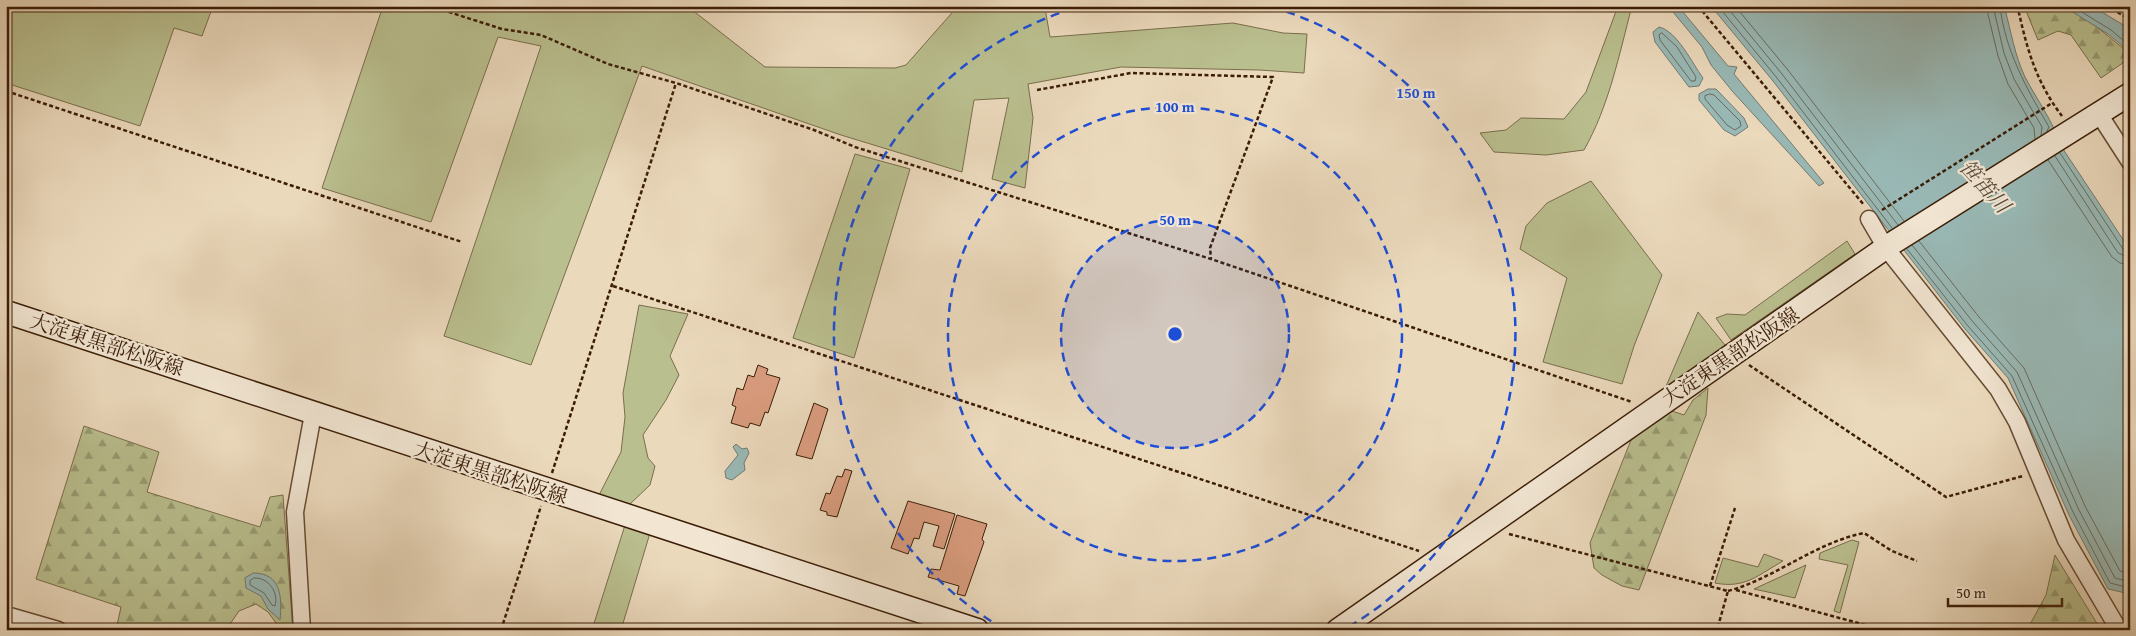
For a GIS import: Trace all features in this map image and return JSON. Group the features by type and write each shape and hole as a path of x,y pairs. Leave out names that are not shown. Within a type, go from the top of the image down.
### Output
{"main road":[{"name":"大淀東黒部松阪線","path":"1338,630 1652,409 1889,246 2068,131 2130,94"},
{"name":"大淀東黒部松阪線","path":"6,312 977,630"}],"street":[{"path":"2098,114 2130,162"},
{"path":"1873,213 1889,246 1998,389 2017,422 2066,540 2119,630"},
{"path":"302,630 296,512 313,414"},
{"path":"6,615 58,630"}],"path":[{"path":"430,6 502,30 541,35 608,64 676,83 814,130 855,147 1211,258 1652,409"},
{"path":"1698,6 1873,213 2052,102"},
{"path":"2015,6 2019,13 2030,62 2068,131"},
{"path":"2106,6 2130,20"},
{"path":"1037,90 1131,73 1273,77 1210,248 1211,258"},
{"path":"501,630 613,286 676,83"},
{"path":"6,91 462,242"},
{"path":"613,286 1441,558"},
{"path":"1737,351 1745,362 1946,497 2037,473"},
{"path":"1710,586 1735,508"},
{"path":"1491,523 1498,531 1728,591 1748,586 1816,549 1844,537 1864,533 1892,551 1917,561"},
{"path":"1734,590 1884,630"},
{"path":"1717,630 1728,591"}],"green space":[{"path":"6,6 213,6 202,36 174,28 140,126 6,83"},
{"path":"383,6 687,6 765,67 895,68 906,65 958,6 1053,6 1045,8 1050,37 1233,23 1283,33 1307,34 1304,73 1259,70 1121,67 1028,84 1033,118 1025,188 992,179 1009,98 974,100 962,172 841,135 642,66 531,365 444,336 541,46 498,37 431,222 322,188"},
{"path":"1618,6 1632,6 1607,98 1584,150 1546,155 1494,152 1480,133 1506,130 1521,118 1564,119 1586,92"},
{"path":"2024,6 2060,6 2086,18 2130,54 2130,58 2101,78 2071,35 2058,31 2038,40"},
{"path":"855,154 910,169 854,358 793,338"},
{"path":"1591,181 1662,275 1634,346 1622,384 1543,362 1567,278 1520,249 1526,226 1547,203"},
{"path":"1847,241 1855,254 1731,340 1716,318 1727,314 1745,315"},
{"path":"639,305 688,314 670,356 679,375 666,400 643,435 648,458 655,466 650,485 630,504 623,505 598,497 621,452 625,417 623,393"},
{"path":"1698,312 1725,345 1664,391"},
{"path":"1708,388 1706,415 1639,590 1622,586 1602,575 1594,568 1590,543 1631,440 1669,410 1684,415 1693,400"},
{"path":"84,426 159,452 147,492 260,527 270,497 283,495 293,630 281,630 268,612 256,604 239,611 226,630 116,630 121,607 36,579"},
{"path":"625,525 650,533 621,630 592,630"},
{"path":"1852,540 1859,542 1840,613 1834,611 1848,565 1819,559 1820,553"},
{"path":"1764,554 1783,561 1751,580 1735,584 1715,583 1723,558 1758,567"},
{"path":"2055,555 2101,630 2027,630 2046,595"},
{"path":"1806,565 1795,598 1754,589"}],"water":[{"path":"1668,6 1678,6 1728,66 1737,67 1734,74 1824,183 1819,186 1733,92 1711,65 1702,47"},
{"name":"笹笛川","path":"1711,6 2003,6 2025,77 2049,119 2061,146 2130,250 2130,594 2108,589 2069,515 2008,378 1965,329 1773,81"},
{"path":"2063,6 2092,6 2130,29 2130,52 2108,34"},
{"path":"1659,27 1672,35 1684,48 1703,78 1699,86 1689,87 1655,42 1653,32"},
{"path":"1708,89 1716,89 1744,118 1748,127 1735,136 1724,130 1699,100 1699,94"},
{"path":"736,444 742,449 747,448 749,453 744,463 745,470 732,480 726,478 725,471 738,455 733,447"},
{"path":"253,573 263,574 275,582 280,595 280,620 268,609 261,596 246,588 245,578"}],"building":[{"path":"758,365 768,369 766,374 780,378 768,413 765,412 760,426 750,423 748,428 731,423 736,407 732,405 737,388 743,390 748,375 754,377"},
{"path":"814,403 828,409 812,459 796,455"},
{"path":"845,469 852,471 837,517 827,515 827,512 820,510 826,493 830,494 837,476 842,477"},
{"path":"908,501 955,514 944,549 933,546 939,526 924,522 919,539 914,538 908,554 891,548"},
{"path":"957,515 987,524 982,539 984,542 965,596 957,594 959,586 928,577 931,569 940,570"}]}
